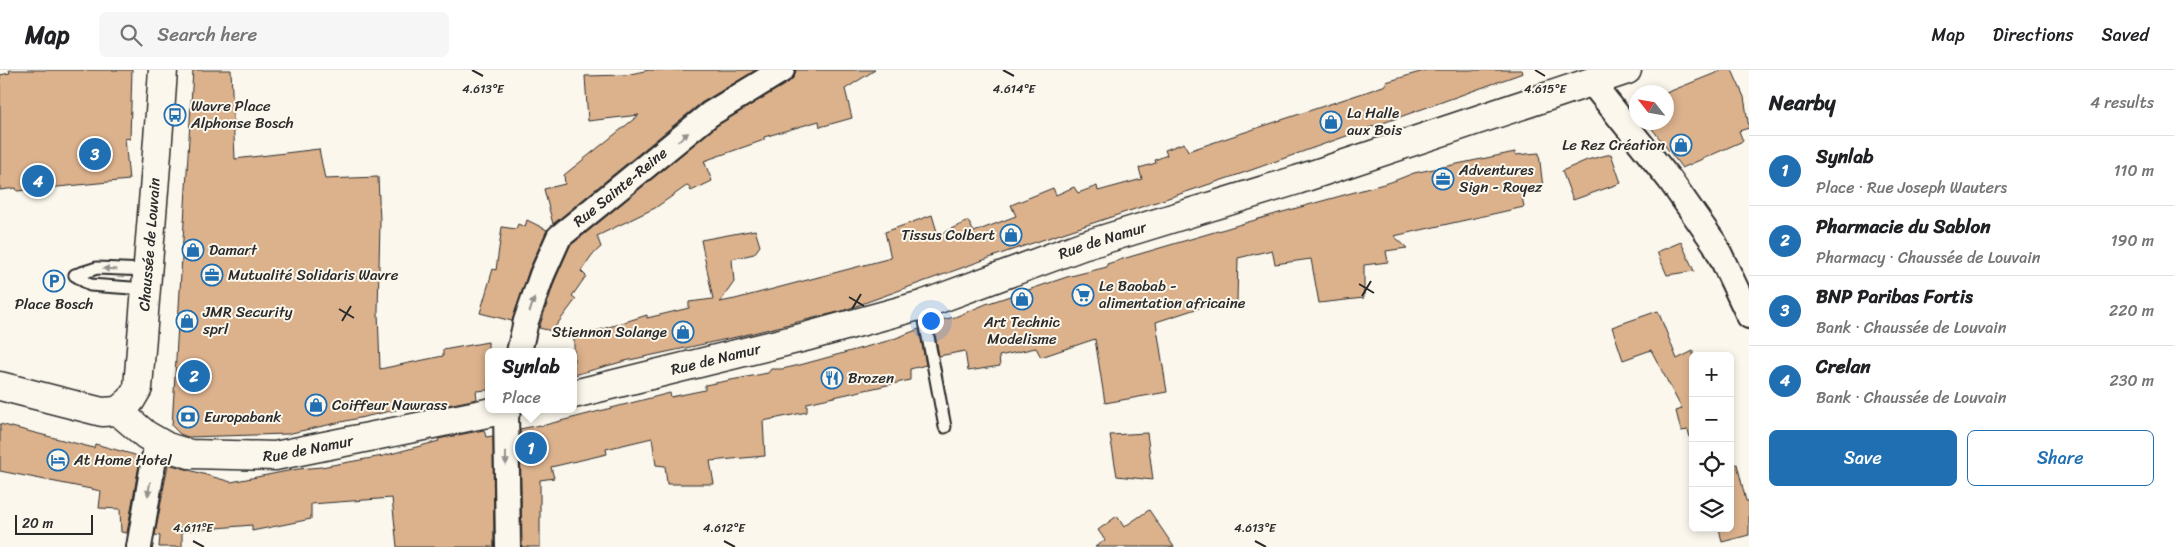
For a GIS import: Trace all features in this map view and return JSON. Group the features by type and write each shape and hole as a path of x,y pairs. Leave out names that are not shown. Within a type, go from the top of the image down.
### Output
{"street":[{"name":"Chaussée de Louvain","path":"118,411 131,400 138,388 146,280 157,173 163,70"},
{"name":"Rue Sainte-Reine","path":"519,348 542,275 559,238 710,114 782,70"},
{"name":"Rue de Namur","path":"577,393 805,337 922,305 1082,246 1297,180 1627,70"},
{"path":"1592,83 1670,180 1715,244 1749,316"},
{"path":"0,386 102,412 118,411"},
{"name":"Rue de Namur","path":"118,411 146,435 167,447 190,454 275,456 486,413"},
{"path":"506,413 508,547"},
{"path":"139,547 158,441"}],"lane":[{"path":"97,268 146,280 90,285 74,276 97,268"},
{"path":"922,305 945,427"}],"building":[{"path":"9,70 132,70 130,139 125,138 129,180 17,191 16,188 0,190 0,75 10,73"},
{"path":"193,70 231,70 235,159 319,149 325,179 378,177 380,221 378,311 380,369 443,356 443,350 488,342 488,348 485,348 485,390 476,391 477,399 433,408 432,403 409,407 287,434 188,437 180,434 172,426"},
{"path":"649,70 756,70 701,103 553,224 544,189 565,184 564,175 639,115 588,121 585,76 626,75"},
{"path":"796,70 875,70 845,89 852,118 820,127 819,121 764,137 764,140 704,161 712,181 691,191 688,185 655,208 597,236 601,247 592,255 581,271 586,276 572,296 576,299 552,331 539,328 555,280 570,246 718,125 789,82 794,77"},
{"path":"1427,70 1522,70 1523,73 1243,173 1006,252 842,311 741,336 625,361 577,374 577,348 574,348 574,338 647,315 647,318 689,308 689,302 713,299 701,240 755,230 760,246 754,254 732,259 734,282 720,302 735,299 891,258 885,232 932,215 938,235 968,221 974,232 1016,216 1011,205 1053,188 1056,195 1074,187 1078,193 1097,186 1098,191 1142,179 1139,168 1156,163 1155,160 1167,155 1165,150 1184,143 1188,151 1366,92 1386,85 1386,82"},
{"path":"1723,70 1732,70 1744,97 1749,128 1739,131 1743,141 1682,168 1653,130 1674,130 1674,90"},
{"path":"1515,152 1515,155 1539,153 1543,188 1521,191 1524,207 1394,236 1407,248 1386,251 1388,262 1364,265 1364,298 1319,303 1311,259 1275,264 1272,250 1238,258 1237,301 1208,309 1205,306 1156,322 1167,392 1105,403 1095,339 1041,357 1036,348 999,356 1000,366 968,371 965,351 939,356 933,324 986,304 1067,277 1107,267 1107,264 1126,258 1391,182 1414,173"},
{"path":"1611,154 1621,183 1573,200 1562,171 1587,160"},
{"path":"527,220 547,230 529,270 512,321 480,313 493,269 496,270 502,227 516,229 518,224 525,227"},
{"path":"1681,242 1694,271 1667,275 1657,252"},
{"path":"1658,311 1677,359 1689,353 1689,434 1688,430 1681,431 1676,411 1682,409 1651,350 1623,360 1612,327"},
{"path":"919,329 926,365 910,369 910,380 807,403 807,412 763,421 765,456 710,461 714,484 667,484 665,466 656,465 652,438 606,449 607,454 551,467 554,478 540,480 540,547 522,547 520,429 541,426 670,393 671,397 705,390 705,385 768,373 771,369 782,369 800,365 891,340"},
{"path":"0,424 94,448 95,444 135,455 140,459 127,533 121,532 120,509 99,508 101,491 0,471"},
{"path":"484,430 486,437 493,436 494,547 397,547 392,498 311,504 311,519 252,531 252,525 182,531 182,547 159,547 160,536 155,535 168,464 231,482 298,469 321,467 383,456 439,441 438,439"},
{"path":"1147,433 1153,480 1117,476 1110,435"},
{"path":"1737,464 1746,501 1749,501 1749,535 1722,542 1720,532 1734,532 1734,465"},
{"path":"1149,510 1174,547 1095,547 1105,540 1098,530 1117,516 1124,527"}],"place":[{"name":"Wavre Place Alphonse Bosch","path":"175,115"},
{"name":"La Halle aux Bois","path":"1331,122"},
{"name":"Le Rez Création","path":"1681,145"},
{"name":"BNP Paribas Fortis","path":"95,154"},
{"name":"Adventures Sign - Royez","path":"1443,179"},
{"name":"Crelan","path":"38,181"},
{"name":"Tissus Colbert","path":"1011,235"},
{"name":"Damart","path":"193,250"},
{"name":"Mutualité Solidaris Wavre","path":"212,275"},
{"name":"Place Bosch","path":"54,281"},
{"name":"Le Baobab - alimentation africaine","path":"1083,295"},
{"name":"Art Technic Modelisme","path":"1022,299"},
{"name":"JMR Security sprl","path":"187,321"},
{"name":"Stiennon Solange","path":"683,332"},
{"name":"Pharmacie du Sablon","path":"194,376"},
{"name":"Brozen","path":"832,378"},
{"name":"Coiffeur Nawrass","path":"316,405"},
{"name":"Europabank","path":"188,417"},
{"name":"Synlab","path":"531,448"},
{"name":"At Home Hotel","path":"58,460"}]}
